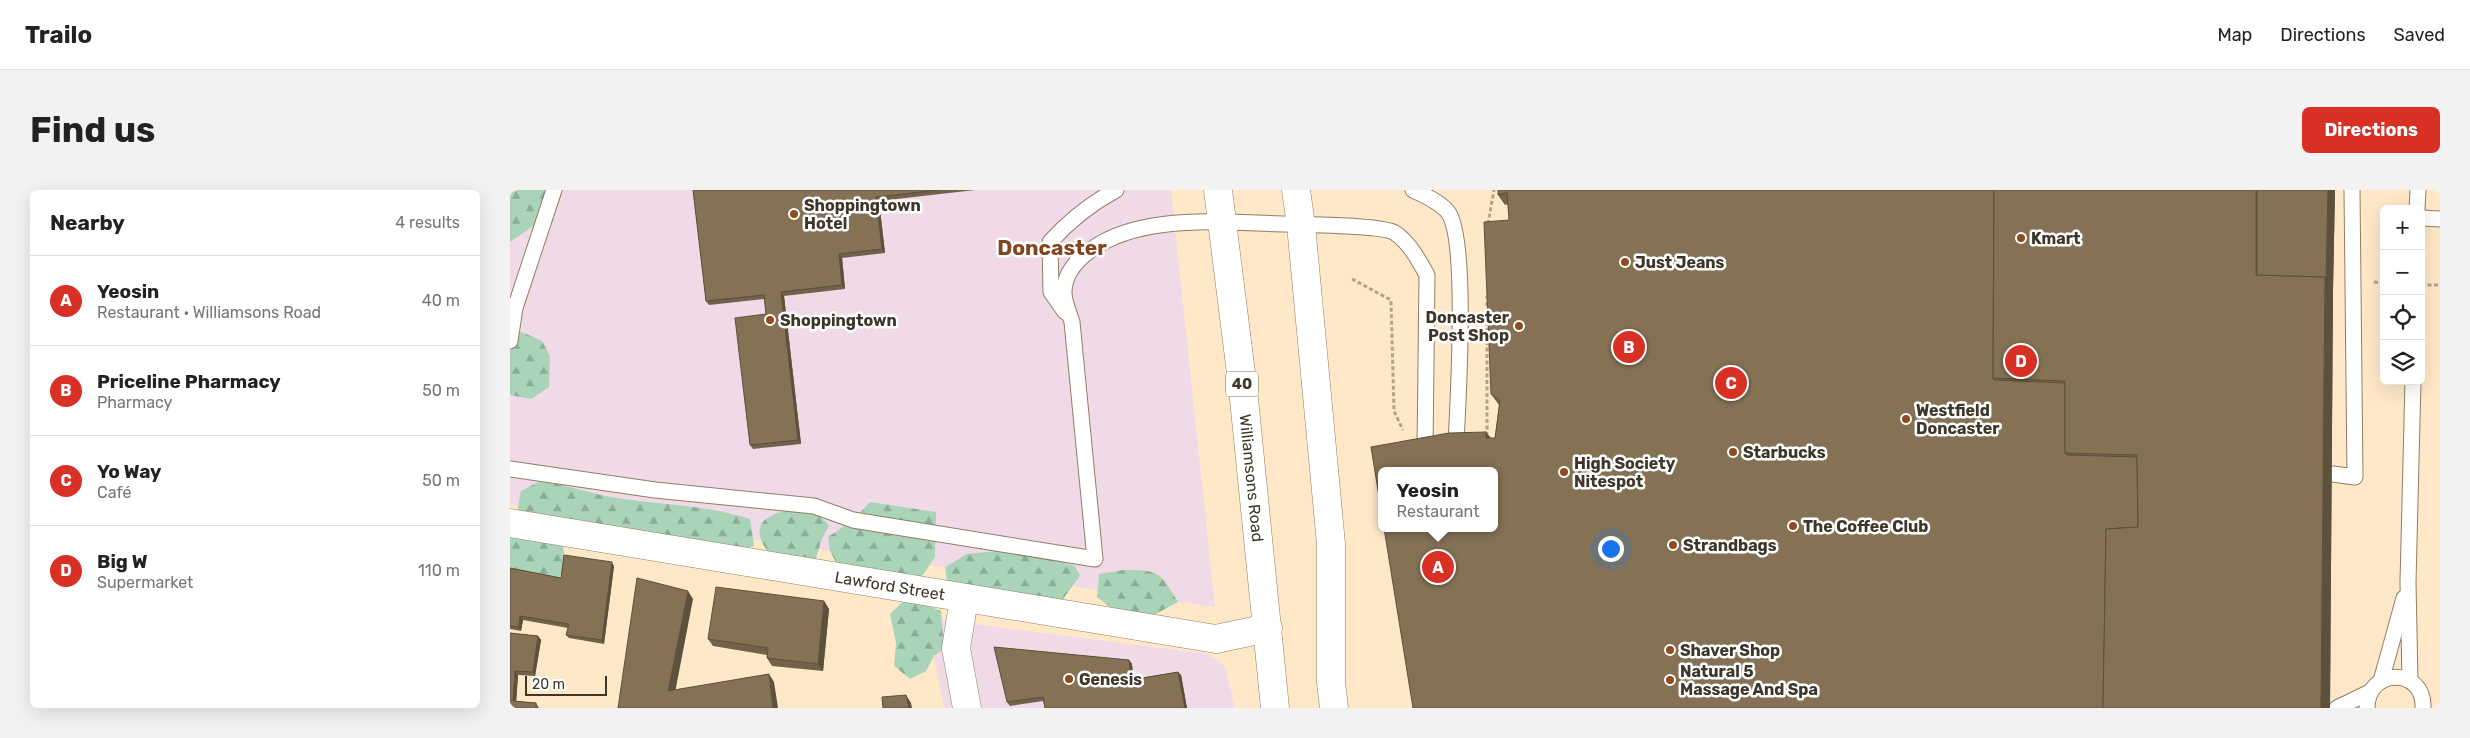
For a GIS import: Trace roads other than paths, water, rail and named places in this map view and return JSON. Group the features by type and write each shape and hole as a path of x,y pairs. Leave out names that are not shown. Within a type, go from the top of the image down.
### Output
{"main road":[{"name":"Williamsons Road","path":"1218,190 1276,708"},
{"path":"1296,190 1301,224 1331,544 1331,682 1334,708"},
{"name":"Lawford Street","path":"510,523 1216,640 1268,628"},
{"path":"964,599 956,648 968,708"}],"lane":[{"path":"510,341 515,308 554,190"},
{"path":"1072,322 1051,292 1050,242 1066,224 1092,203 1116,190"},
{"path":"1413,190 1430,193 1448,212 1457,240 1460,286 1456,443"},
{"path":"2333,474 2355,477 2352,190"},
{"path":"2417,205 2418,190"},
{"path":"2425,218 2440,219"},
{"path":"510,468 655,490 814,506 853,520 1095,559 1072,322 1064,292 1071,268 1093,247 1125,232 1163,224 1301,224 1370,228 1394,232 1413,251 1427,275 1424,449"},
{"path":"2410,681 2408,582 2413,385"},
{"path":"2337,708 2370,692 2381,681 2408,582"},
{"path":"2381,681 2396,677 2410,681 2416,686 2426,705"},
{"path":"2367,708 2370,692"}],"place":[{"name":"Shoppingtown Hotel","path":"794,214"},
{"name":"Kmart","path":"2021,238"},
{"name":"Just Jeans","path":"1625,262"},
{"name":"Shoppingtown","path":"770,320"},
{"name":"Doncaster Post Shop","path":"1519,326"},
{"name":"Priceline Pharmacy","path":"1629,347"},
{"name":"Big W","path":"2021,361"},
{"name":"Yo Way","path":"1731,383"},
{"name":"Westfield Doncaster","path":"1906,419"},
{"name":"Starbucks","path":"1733,452"},
{"name":"High Society Nitespot","path":"1564,472"},
{"name":"The Coffee Club","path":"1793,526"},
{"name":"Strandbags","path":"1673,545"},
{"name":"Yeosin","path":"1438,567"},
{"name":"Shaver Shop","path":"1670,650"},
{"name":"Genesis","path":"1069,679"},
{"name":"Natural 5 Massage And Spa","path":"1670,680"}],"district":[{"name":"Doncaster","path":"1052,247"}]}
